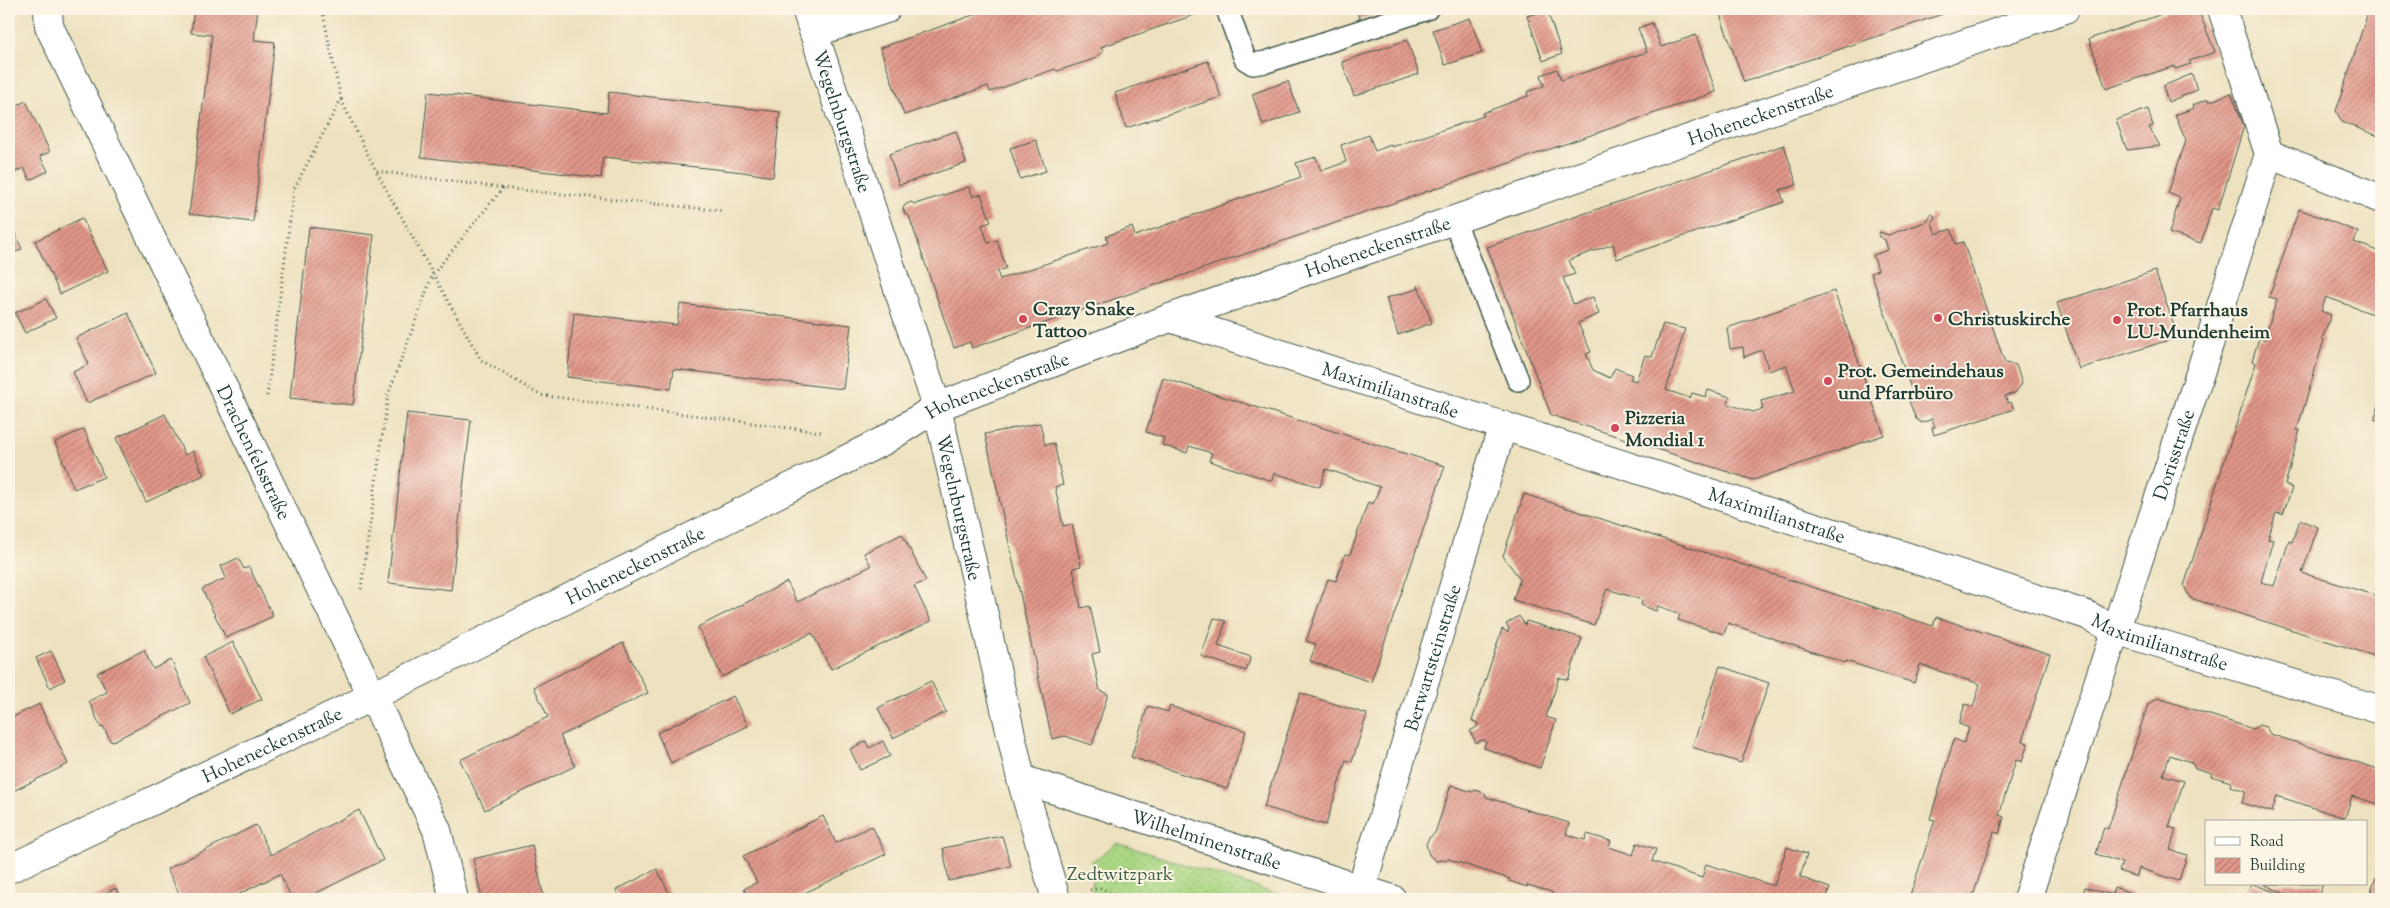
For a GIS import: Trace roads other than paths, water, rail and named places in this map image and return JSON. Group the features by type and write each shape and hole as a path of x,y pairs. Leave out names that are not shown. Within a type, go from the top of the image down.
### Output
{"street":[{"name":"Drachenfelsstraße","path":"48,9 49,26 258,462 353,651 371,697 437,830 454,899"},
{"path":"810,21 886,9"},
{"name":"Hoheneckenstraße","path":"9,869 371,697 885,440 937,407 1170,318 2065,9"},
{"path":"2222,9 2269,154 2381,199"},
{"name":"Wegelnburgstraße","path":"810,21 937,407 1021,779 1056,899"},
{"name":"Dorisstraße","path":"2027,899 2199,376 2269,154"},
{"name":"Maximilianstraße","path":"1170,318 2087,615 2114,630 2381,710"},
{"name":"Berwartsteinstraße","path":"1361,889 1503,425"},
{"name":"Wilhelminenstraße","path":"1021,779 1392,899"}],"lane":[{"path":"1227,9 1245,59 1253,64 1266,62 1427,9"},
{"path":"1454,220 1518,380"}],"place":[{"name":"Christuskirche","path":"1938,318"},
{"name":"Crazy Snake Tattoo","path":"1023,319"},
{"name":"Prot. Pfarrhaus LU-Mundenheim","path":"2117,320"},
{"name":"Prot. Gemeindehaus und Pfarrbüro","path":"1828,381"},
{"name":"Pizzeria Mondial 1","path":"1615,428"}],"park label":[{"name":"Zedtwitzpark","path":"1120,873"}]}
